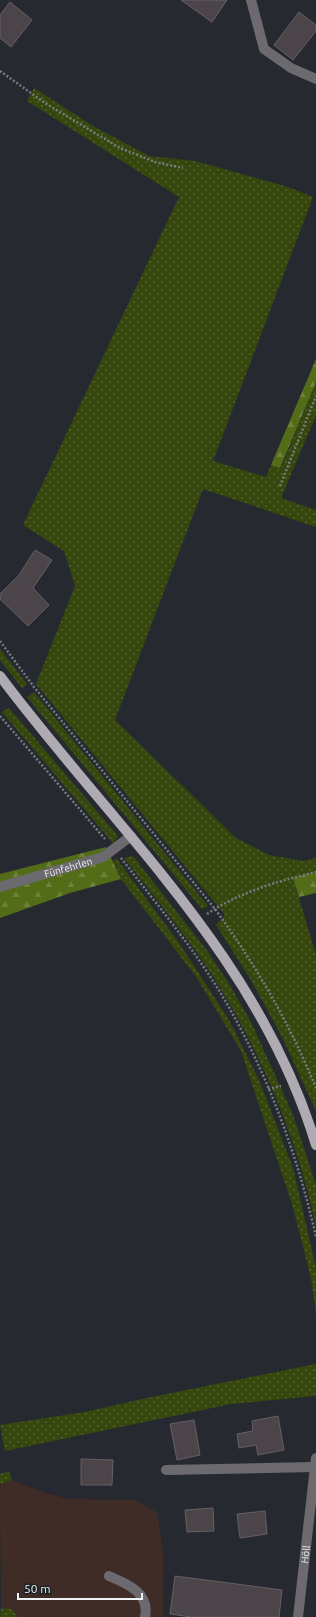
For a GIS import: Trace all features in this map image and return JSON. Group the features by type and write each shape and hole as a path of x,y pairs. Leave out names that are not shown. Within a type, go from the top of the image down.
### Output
{"main road":[{"path":"0,676 52,742 199,920 250,996 294,1084 316,1145"}],"street":[{"path":"251,0 264,49 291,68 316,79"},
{"name":"Fünfehrlen","path":"0,887 103,857 131,836"},
{"name":"Höll","path":"166,1470 315,1463 298,1617"},
{"path":"109,1576 126,1583 142,1595 147,1609 145,1617"}],"path":[{"path":"0,71 45,103 120,148 155,162 183,168"},
{"path":"280,486 316,396"},
{"path":"0,641 34,687 215,909 265,982 301,1051 316,1088"},
{"path":"0,716 114,849 193,953 220,992 239,1027 284,1127 296,1160 316,1237"},
{"path":"215,909 257,888 316,872"}],"shaded area":[{"path":"12,1480 45,1493 69,1499 135,1500 157,1512 163,1551 163,1617 18,1617 12,1609 1,1608 0,1484"}],"green space":[{"path":"34,88 93,126 149,156 195,161 285,186 313,197 213,461 266,477 271,465 281,468 316,382 316,415 281,498 316,510 316,527 203,489 115,720 236,838 269,855 303,861 316,858 316,872 293,878 316,955 316,1111 282,1037 251,980 216,925 225,915 36,684 75,586 64,551 23,525 179,197 27,101"},
{"path":"316,359 316,382 280,468 271,465"},
{"path":"0,649 27,684 22,688 0,660"},
{"path":"34,692 208,906 202,909 27,697"},
{"path":"9,708 118,836 113,843 2,712"},
{"path":"106,847 121,879 70,893 0,918 0,874"},
{"path":"133,856 208,952 231,987 252,1024 293,1115 316,1185 316,1226 309,1195 290,1134 266,1074 252,1045 237,1016 210,972 174,922 124,858"},
{"path":"117,859 179,943 229,1020 259,1080 293,1168 316,1268 316,1314 311,1278 292,1204 241,1051 197,978 121,879 113,860"},
{"path":"316,872 316,893 299,897 293,878"},
{"path":"316,1364 316,1396 231,1404 5,1451 0,1425 85,1412"},
{"path":"9,1471 12,1480 0,1484 0,1474"},
{"path":"1,1608 12,1609 18,1617 0,1617"}],"building":[{"path":"181,0 227,0 212,22"},
{"path":"10,2 32,20 11,47 0,38 0,15"},
{"path":"299,12 316,25 316,31 293,60 274,45"},
{"path":"35,550 52,560 33,588 49,605 28,626 0,599 0,594 19,575"},
{"path":"278,1416 284,1450 258,1455 256,1445 239,1448 237,1434 253,1431 252,1421"},
{"path":"194,1420 200,1455 177,1460 170,1424"},
{"path":"81,1459 113,1460 112,1485 81,1485"},
{"path":"213,1508 214,1531 187,1532 185,1510"},
{"path":"265,1511 267,1534 240,1538 237,1514"},
{"path":"175,1576 282,1590 279,1617 191,1617 170,1614"}]}
